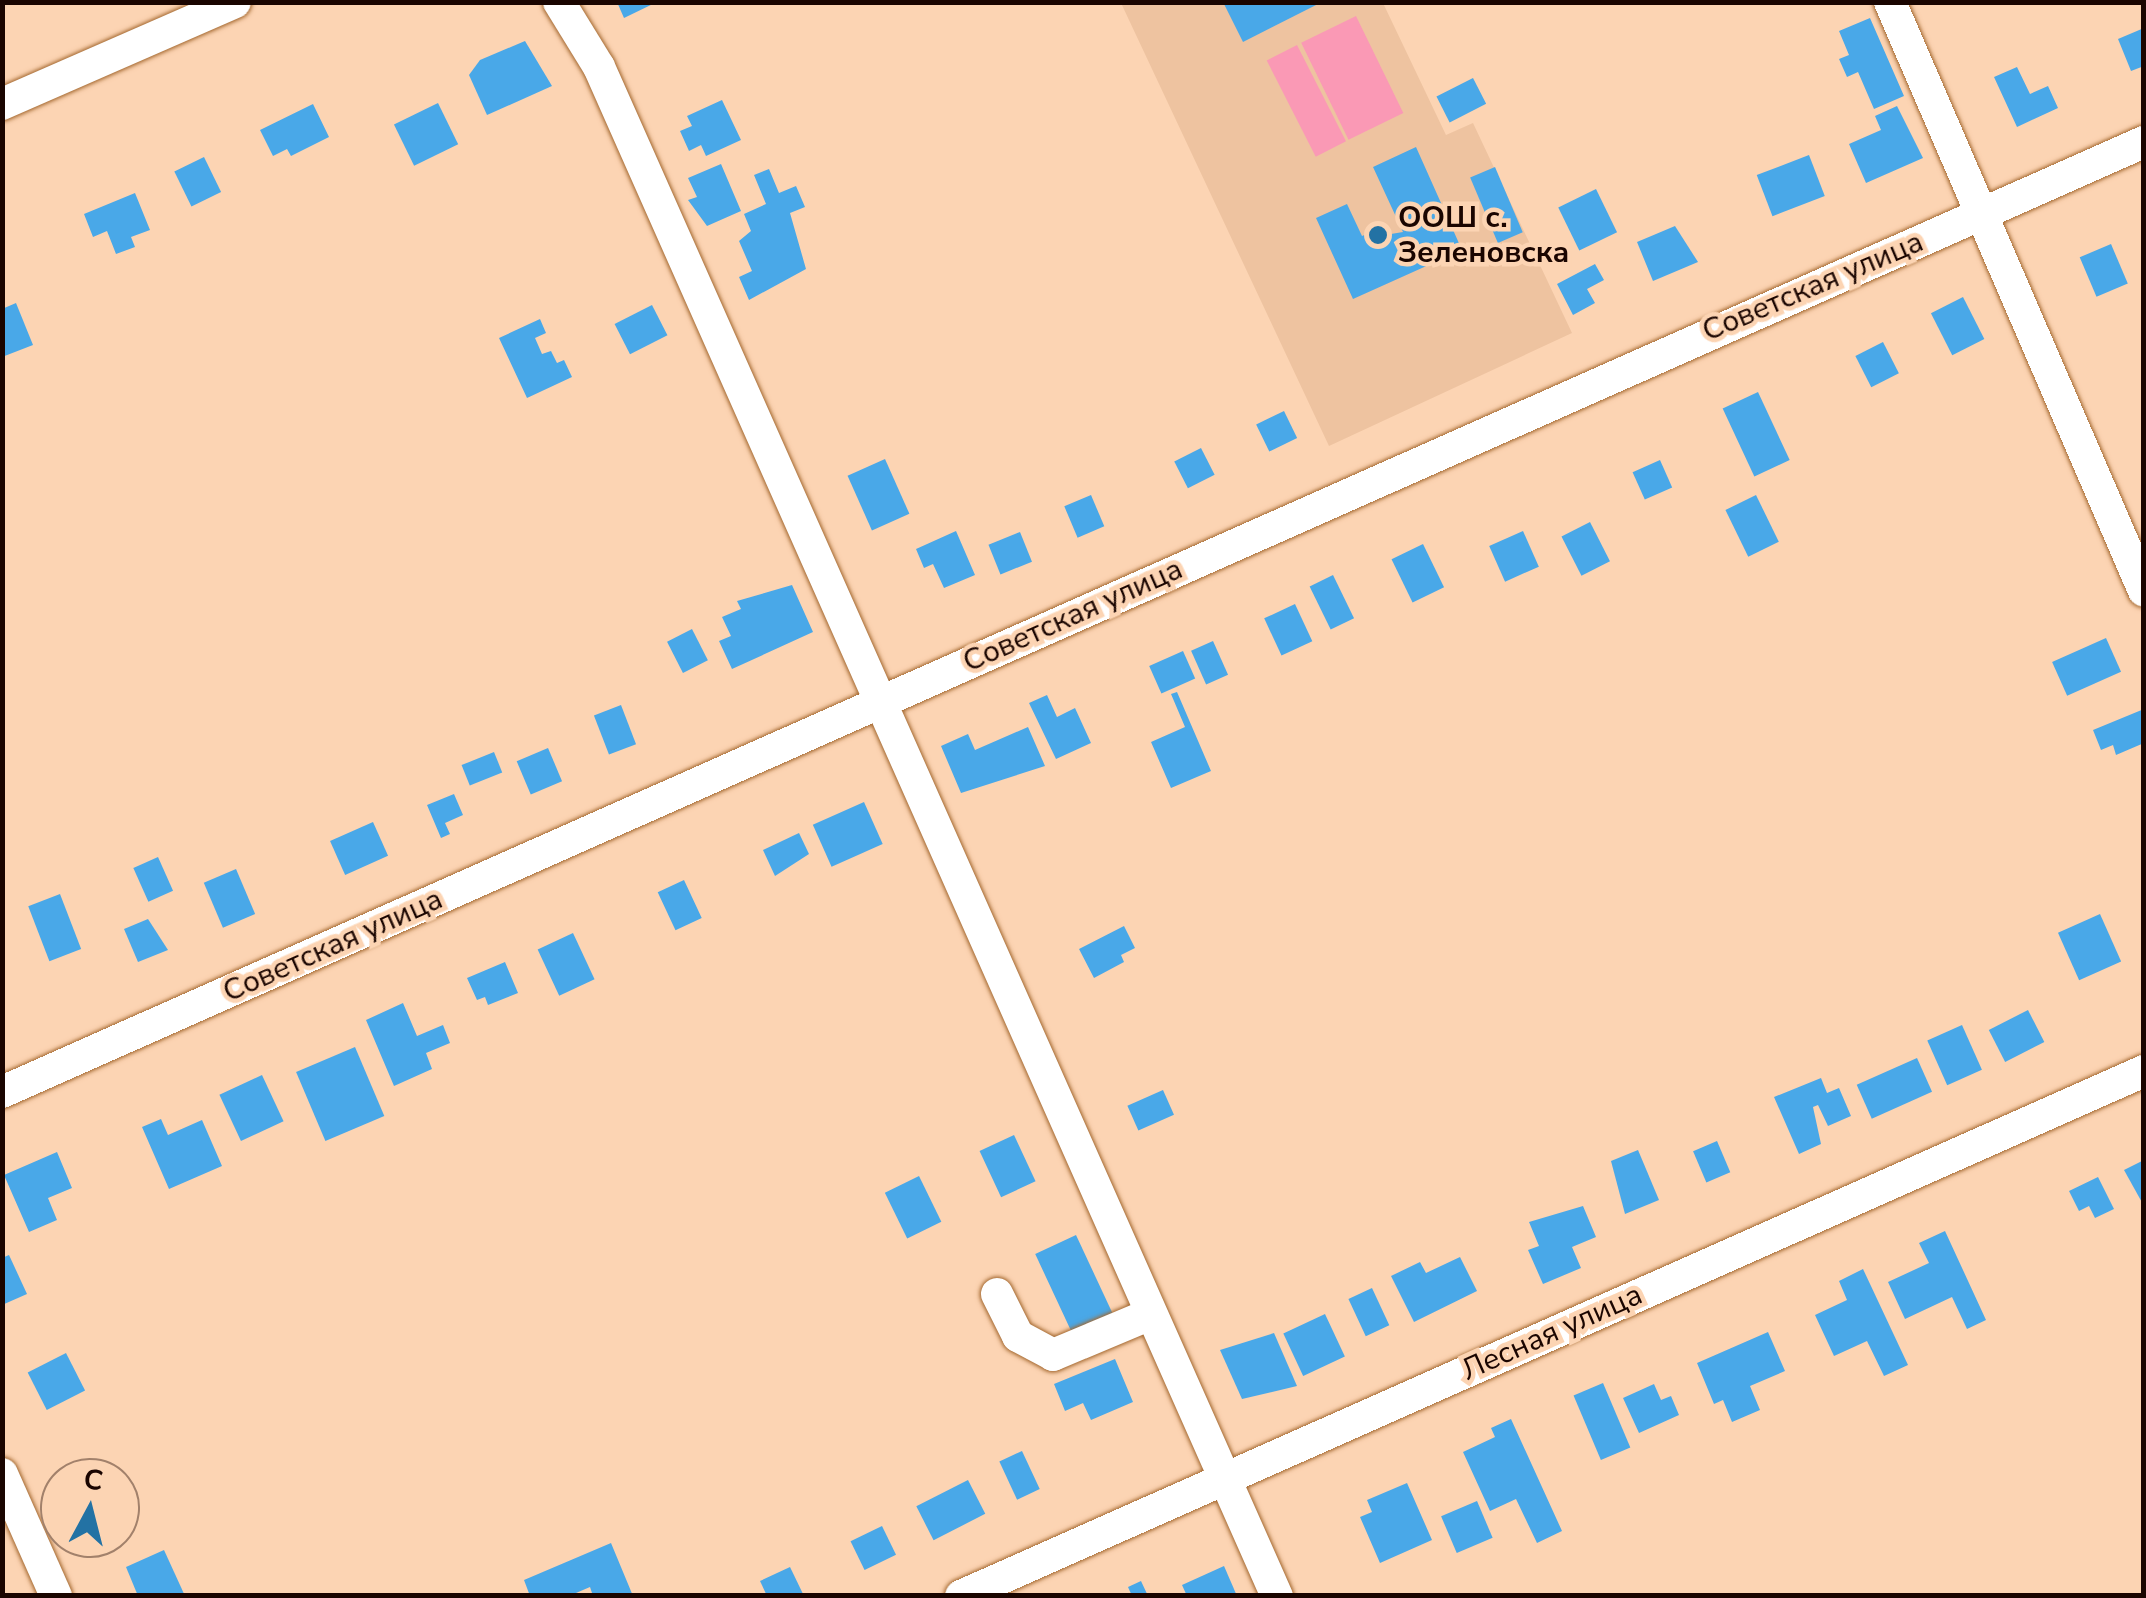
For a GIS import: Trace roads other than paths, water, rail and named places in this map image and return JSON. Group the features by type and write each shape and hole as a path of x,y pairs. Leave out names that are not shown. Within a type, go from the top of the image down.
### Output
{"street":[{"path":"2,104 236,2"},
{"path":"559,2 599,68 877,704 1277,1596"},
{"path":"1890,2 2144,591"},
{"name":"Советская улица","path":"2,1092 2144,142"},
{"name":"Лесная улица","path":"961,1596 2144,1071"},
{"path":"998,1294 1018,1336 1053,1355 1151,1314"},
{"path":"2,1474 56,1596"}],"place":[{"name":"ООШ с. Зеленовска","path":"1378,235"}]}
